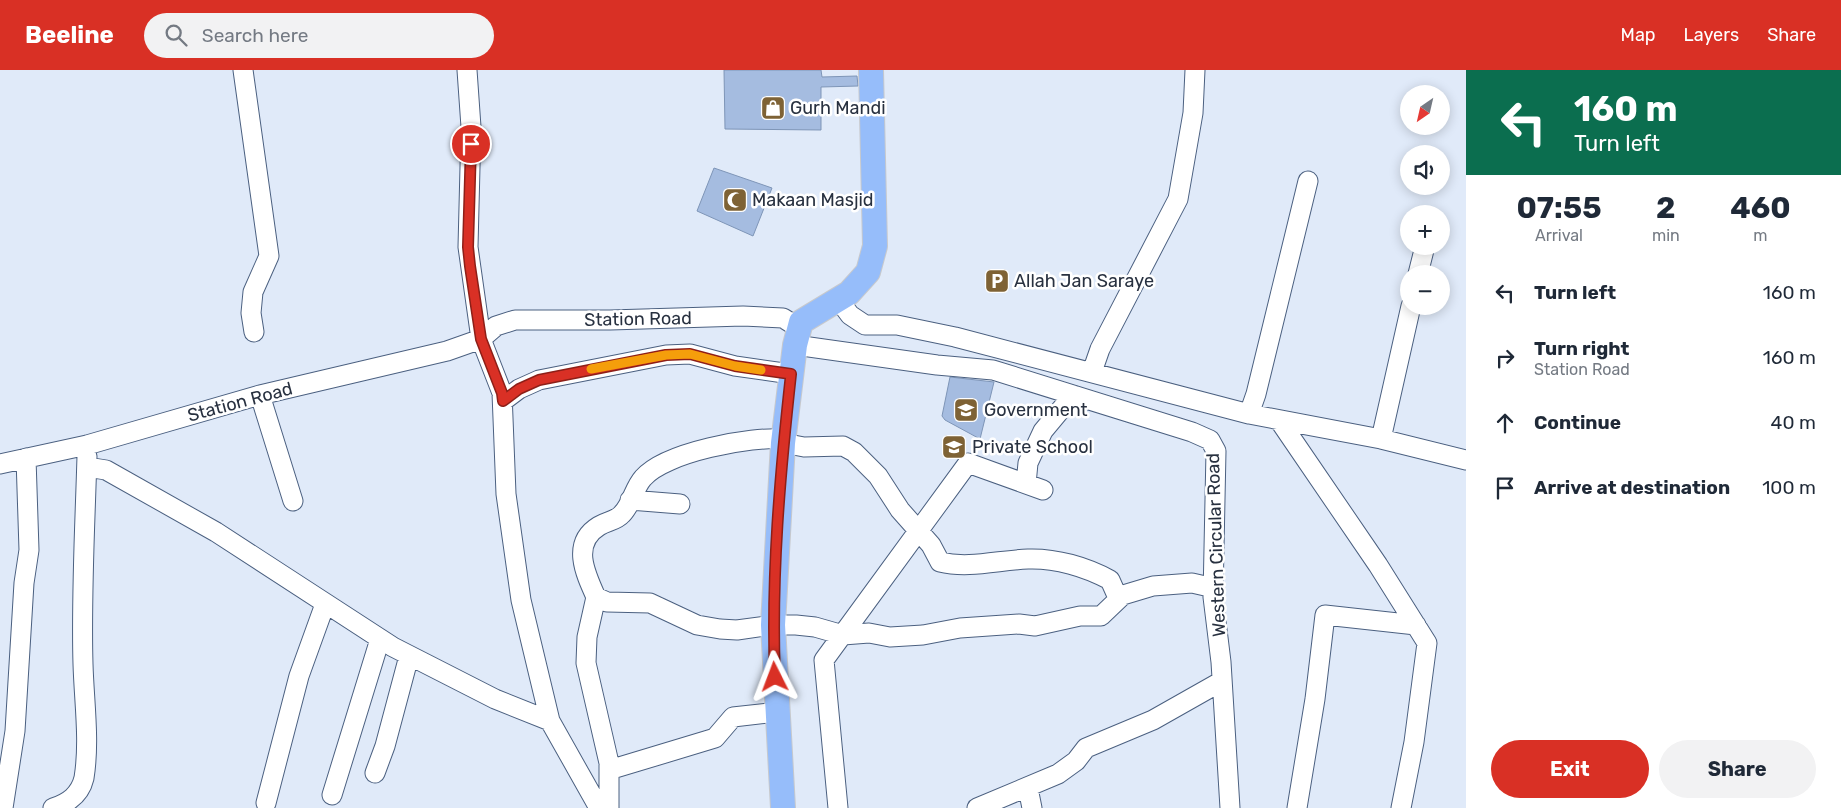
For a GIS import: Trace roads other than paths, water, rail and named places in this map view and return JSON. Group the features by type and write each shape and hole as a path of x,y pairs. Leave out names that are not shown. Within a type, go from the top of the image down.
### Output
{"main road":[{"path":"783,808 773,625 784,441 791,374 801,322 849,293 868,272 875,246 871,70"}],"street":[{"path":"243,70 269,256 253,292 251,313 254,332"},
{"path":"467,70 471,127 468,247 481,339 502,393 506,494 521,600 550,721 599,808"},
{"path":"1092,372 1100,349 1178,199 1193,113 1195,70"},
{"path":"1249,414 1256,394 1308,181"},
{"path":"838,299 850,315 865,325 897,325 945,335 1249,414 1381,439 1466,460"},
{"path":"1381,439 1409,315"},
{"name":"Station Road","path":"0,464 87,445 260,395 447,351 481,339 496,326 515,320 610,320 743,316 783,318 797,336"},
{"name":"Western Circular Road","path":"797,336 937,365 993,370 1192,432 1210,440 1216,451 1214,588 1230,808"},
{"path":"503,401 519,389 539,380 666,355 690,354 735,366 791,374"},
{"path":"838,808 824,660 896,559 920,532 968,463 1035,487 1028,463 1043,430 1073,394"},
{"path":"260,395 293,501"},
{"path":"1192,432 1200,400"},
{"path":"1279,420 1378,565 1427,643 1414,742 1401,808"},
{"path":"609,808 609,770 586,663 587,637 596,597 582,556 585,539 598,526 622,514 643,477 678,457 766,438 804,447 844,446 854,452 878,476 900,510 931,546 940,562 955,566 1030,559 1061,562 1084,568 1110,580 1118,598"},
{"path":"63,806 77,793 84,779 86,726 82,584 87,445"},
{"path":"3,808 15,731 24,583 28,550 26,458"},
{"path":"87,467 106,470 216,532 325,604 409,656 495,699 550,721"},
{"path":"630,500 680,504"},
{"path":"596,597 607,602 650,603 680,616 681,619 714,628 737,630 773,625 814,627 843,635 869,633 890,637 923,635 960,628 1019,624 1035,626 1080,616 1102,616 1118,598 1153,586 1192,583 1214,588"},
{"path":"266,803 299,676 325,604"},
{"path":"1297,808 1315,699 1325,615 1416,625"},
{"path":"332,795 380,639"},
{"path":"375,773 385,746 409,656"},
{"path":"977,808 1058,774 1076,761 1086,748 1153,720 1222,681"},
{"path":"609,770 715,738 733,717 777,712"},
{"path":"1028,788 1032,808"}],"place":[{"name":"Gurh Mandi","path":"773,108"},
{"name":"Makaan Masjid","path":"735,200"},
{"name":"Allah Jan Saraye","path":"997,281"},
{"name":"Government","path":"966,410"},
{"name":"Private School","path":"954,447"}]}
